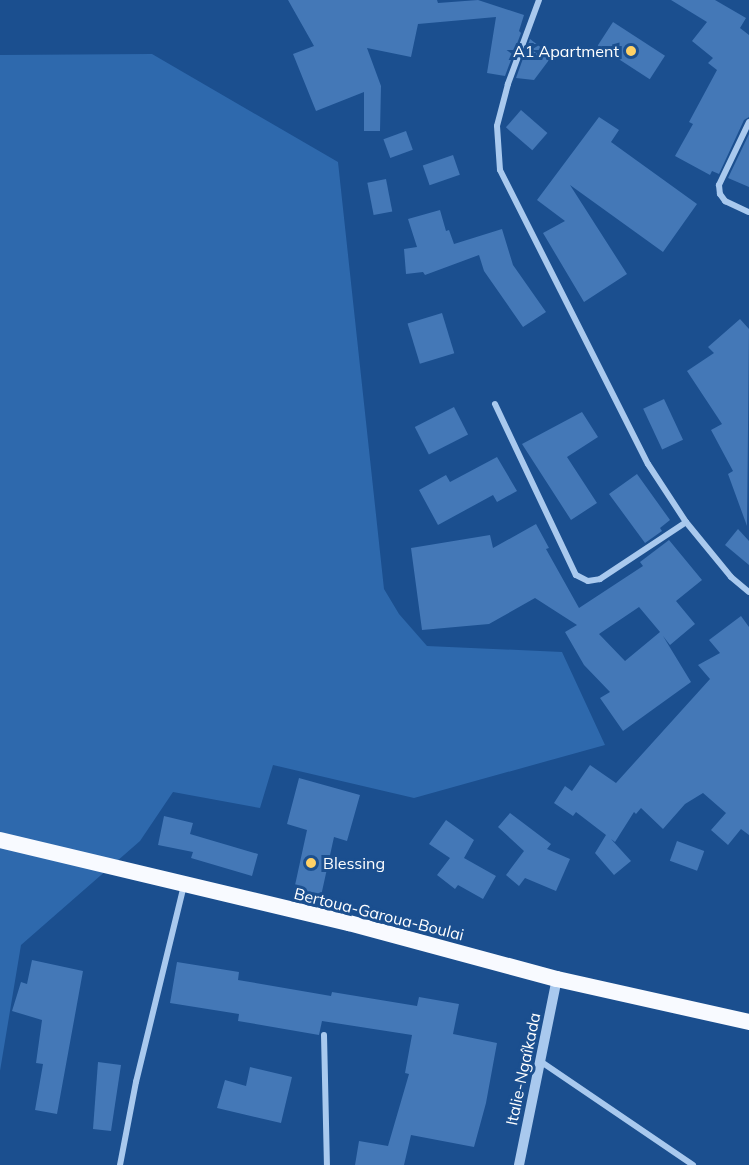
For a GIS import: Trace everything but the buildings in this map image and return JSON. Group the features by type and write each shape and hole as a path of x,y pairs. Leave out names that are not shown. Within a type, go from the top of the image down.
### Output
{"highway":[{"name":"Bertoua-Garoua-Boulai","path":"0,840 349,923 557,979 749,1022"}],"street":[{"path":"539,0 508,84 497,126 500,170 648,464 686,522 731,577 749,592"},
{"path":"749,122 719,185 720,194 725,201 749,212"},
{"path":"495,404 576,575 588,581 600,579 686,522"},
{"path":"120,1165 136,1082 184,884"},
{"name":"Italie-Ngaîkada","path":"519,1165 557,979"},
{"path":"324,1035 327,1165"},
{"path":"540,1060 693,1165"}],"shaded area":[{"path":"152,54 338,162 384,589 399,614 427,646 562,652 605,745 414,798 273,765 260,808 173,792 140,841 21,945 0,1071 0,55"}],"place":[{"name":"A1 Apartment","path":"631,51"},
{"name":"Blessing","path":"311,863"}]}
